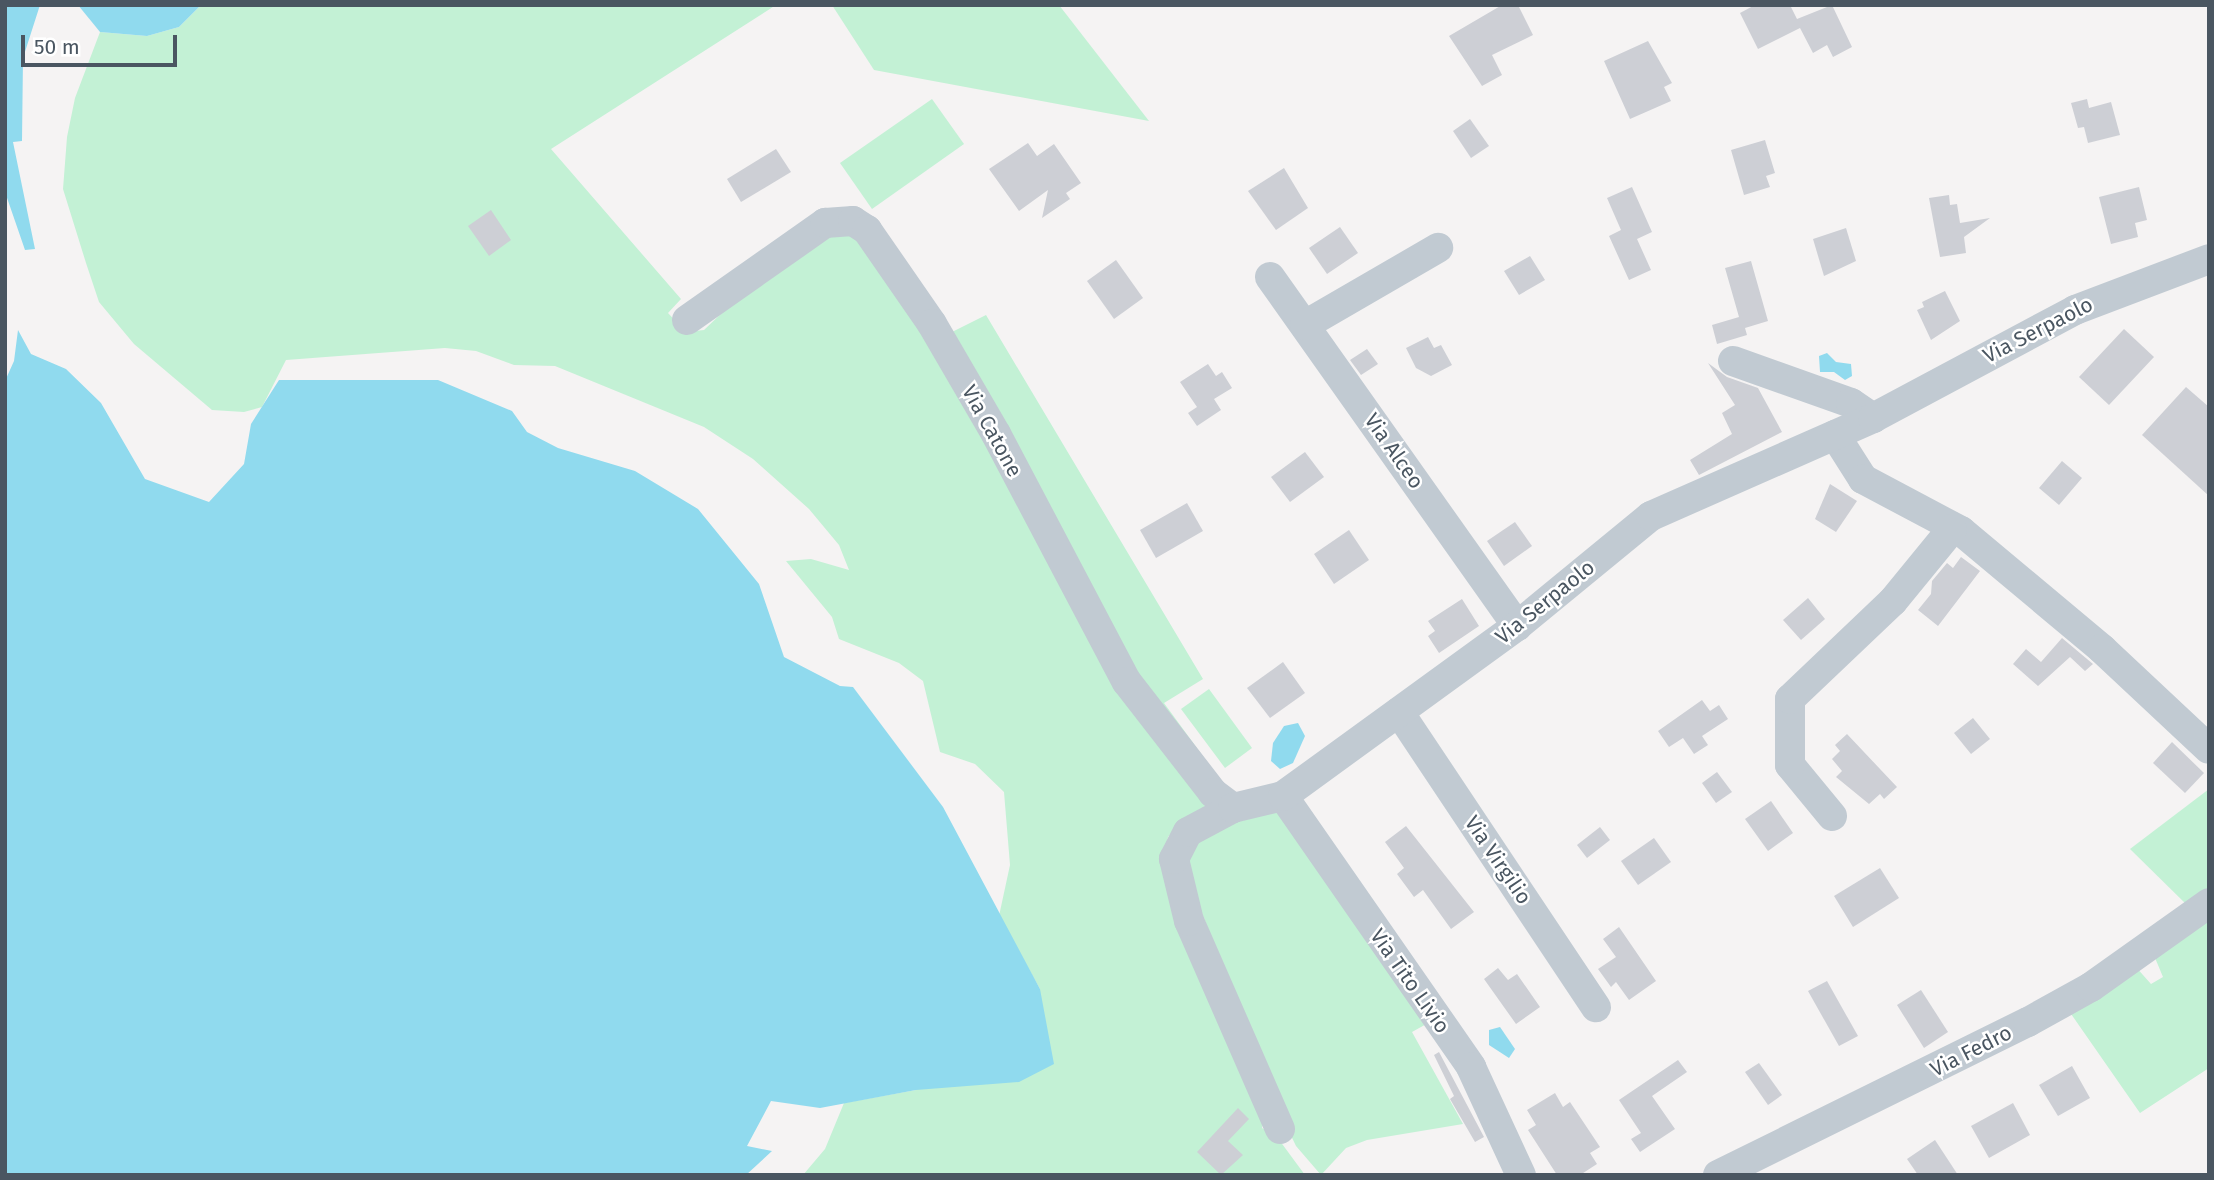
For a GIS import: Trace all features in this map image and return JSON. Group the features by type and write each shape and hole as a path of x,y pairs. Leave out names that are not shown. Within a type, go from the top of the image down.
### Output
{"street":[{"name":"Via Catone","path":"687,320 825,223 853,221 867,230 932,324 977,401 1128,682 1213,793 1233,808"},
{"path":"1305,325 1438,248"},
{"name":"Via Serpaolo","path":"1280,1129 1189,921 1174,859 1188,832 1233,808 1275,802 1517,626 1651,516 1872,418 2075,310 2209,260"},
{"name":"Via Alceo","path":"1270,277 1517,626"},
{"path":"1733,361 1851,402 1872,418"},
{"path":"1835,435 1863,479 1952,529 1961,531 2102,649 2209,749"},
{"path":"1832,816 1790,765 1790,699 1893,601 1952,529"},
{"name":"Via Virgilio","path":"1399,712 1596,1007"},
{"name":"Via Tito Livio","path":"1283,796 1471,1068 1521,1175"},
{"name":"Via Fedro","path":"1718,1175 2028,1022 2091,987 2209,903"}],"green space":[{"path":"201,5 776,5 551,149 681,299 668,313 686,332 704,330 726,309 841,228 866,242 1207,802 1203,810 1182,819 1168,837 1164,858 1264,1113 1262,1128 1277,1137 1305,1175 803,1175 825,1149 844,1103 916,1090 1040,989 999,916 1010,865 1004,792 975,764 940,752 923,681 899,663 839,639 832,617 786,561 811,559 849,570 839,545 809,509 753,459 704,427 555,366 514,365 476,351 445,348 286,360 262,407 244,412 212,410 134,344 99,302 86,263 63,189 67,137 75,98 100,32 147,36 179,27"},
{"path":"832,5 1059,5 1149,121 874,70"},
{"path":"932,99 964,144 872,209 840,163"},
{"path":"986,315 1203,679 1164,703 1221,781 1220,788 1156,713 950,333"},
{"path":"1209,689 1252,748 1225,768 1181,709"},
{"path":"2209,789 2209,893 2189,907 2130,849"},
{"path":"1275,812 1285,814 1430,1022 1412,1032 1463,1124 1367,1140 1346,1148 1321,1175 1296,1146 1282,1117 1182,862 1185,849 1214,828"},
{"path":"2209,912 2209,1068 2140,1113 2069,1011 2135,966 2151,984 2163,977 2153,953"}],"water":[{"path":"5,5 40,5 23,58 22,141 13,142 35,249 25,250 5,192"},
{"path":"78,5 201,5 179,27 147,36 100,32"},
{"path":"18,330 31,354 66,369 101,403 145,479 209,502 244,464 251,424 279,380 438,380 512,411 527,432 558,448 635,471 698,509 759,584 784,657 840,686 853,687 943,807 1040,989 1054,1064 1019,1082 916,1090 820,1108 771,1101 747,1146 772,1151 746,1175 5,1175 5,381 14,361"},
{"path":"1827,353 1836,362 1851,364 1852,376 1845,380 1834,372 1820,372 1819,356"},
{"path":"1298,723 1305,736 1293,763 1280,769 1271,761 1273,743 1284,726"},
{"path":"1500,1027 1515,1049 1509,1058 1489,1045 1489,1030"}],"building":[{"path":"1502,5 1518,5 1533,35 1492,55 1502,75 1482,86 1449,36"},
{"path":"1755,5 1790,5 1797,19 1832,5 1852,47 1833,57 1827,45 1813,53 1800,28 1758,49 1740,13"},
{"path":"1648,41 1672,83 1664,87 1671,101 1630,119 1604,61"},
{"path":"2087,99 2089,108 2111,102 2120,135 2088,143 2084,127 2078,128 2071,103"},
{"path":"1470,119 1489,146 1471,158 1453,131"},
{"path":"1765,140 1775,173 1766,176 1770,187 1744,195 1731,150"},
{"path":"1028,143 1037,156 1054,144 1081,183 1066,193 1070,199 1042,218 1048,190 1019,211 989,169"},
{"path":"776,149 791,172 741,202 727,179"},
{"path":"1284,168 1308,208 1276,230 1248,191"},
{"path":"1632,187 1652,232 1637,239 1651,270 1629,280 1609,236 1621,230 1607,198"},
{"path":"2139,187 2147,220 2135,223 2138,237 2111,244 2099,197"},
{"path":"1949,195 1950,205 1957,204 1960,223 1990,218 1964,237 1966,253 1940,257 1929,198"},
{"path":"491,210 511,240 489,256 468,226"},
{"path":"1340,227 1358,253 1327,274 1309,248"},
{"path":"1846,228 1856,261 1824,276 1813,239"},
{"path":"1530,256 1545,280 1519,295 1504,271"},
{"path":"1116,260 1143,298 1114,319 1087,281"},
{"path":"1751,261 1768,321 1745,328 1747,335 1717,344 1712,325 1739,317 1725,268"},
{"path":"1945,291 1960,321 1931,340 1917,310 1924,307 1922,302"},
{"path":"2124,329 2154,357 2109,405 2079,377"},
{"path":"1428,337 1434,348 1441,345 1452,365 1431,376 1416,368 1406,348"},
{"path":"1367,349 1378,364 1361,375 1350,360"},
{"path":"1708,363 1727,377 1758,388 1782,432 1699,475 1690,460 1732,434 1722,413 1735,405"},
{"path":"1208,364 1216,376 1222,372 1232,388 1214,399 1221,410 1197,426 1188,413 1197,407 1180,382"},
{"path":"2186,387 2209,407 2209,496 2142,435"},
{"path":"1305,452 1324,477 1290,502 1271,477"},
{"path":"2062,461 2082,478 2059,505 2039,488"},
{"path":"1830,484 1857,501 1836,532 1815,519"},
{"path":"1187,503 1203,531 1156,558 1140,530"},
{"path":"1515,522 1532,546 1504,566 1487,541"},
{"path":"1349,530 1369,560 1334,584 1314,554"},
{"path":"1961,557 1980,571 1938,626 1918,610 1931,594 1932,581 1947,563 1953,568"},
{"path":"1808,598 1825,619 1801,640 1783,620"},
{"path":"1462,599 1479,626 1439,653 1428,636 1435,631 1428,621"},
{"path":"2062,638 2093,664 2085,671 2070,657 2038,686 2013,664 2026,649 2041,662"},
{"path":"1283,662 1305,693 1270,718 1247,688"},
{"path":"1702,700 1710,711 1719,705 1728,719 1702,736 1708,745 1694,754 1683,738 1669,747 1658,731"},
{"path":"1973,718 1990,739 1971,754 1954,733"},
{"path":"1847,734 1897,787 1884,799 1880,794 1869,804 1836,777 1842,771 1832,759 1840,751 1835,745"},
{"path":"2172,742 2204,773 2185,793 2153,763"},
{"path":"1717,772 1732,792 1716,803 1702,783"},
{"path":"1771,801 1793,833 1768,851 1745,819"},
{"path":"1406,826 1474,912 1451,929 1423,890 1414,897 1397,874 1404,868 1385,842"},
{"path":"1600,827 1610,840 1587,858 1577,845"},
{"path":"1654,838 1671,862 1638,885 1621,861"},
{"path":"1880,868 1899,898 1853,927 1834,896"},
{"path":"1619,927 1656,981 1629,1000 1616,982 1611,987 1598,969 1616,957 1603,939"},
{"path":"1498,968 1508,980 1517,974 1540,1007 1516,1024 1484,979"},
{"path":"1827,981 1858,1036 1839,1046 1808,991"},
{"path":"1921,990 1948,1032 1924,1048 1897,1005"},
{"path":"1439,1052 1484,1137 1475,1142 1450,1099 1454,1096 1434,1055"},
{"path":"1678,1060 1687,1072 1652,1096 1675,1129 1640,1152 1631,1139 1641,1133 1619,1100"},
{"path":"1759,1063 1782,1095 1768,1105 1745,1072"},
{"path":"2072,1066 2090,1098 2058,1116 2039,1085"},
{"path":"1555,1093 1563,1107 1570,1102 1600,1147 1590,1153 1597,1164 1580,1175 1557,1175 1528,1130 1536,1125 1527,1110"},
{"path":"2013,1103 2030,1135 1989,1158 1971,1126"},
{"path":"1238,1108 1249,1119 1228,1141 1243,1155 1221,1175 1197,1152"},
{"path":"1935,1140 1958,1175 1918,1175 1907,1159"}]}
